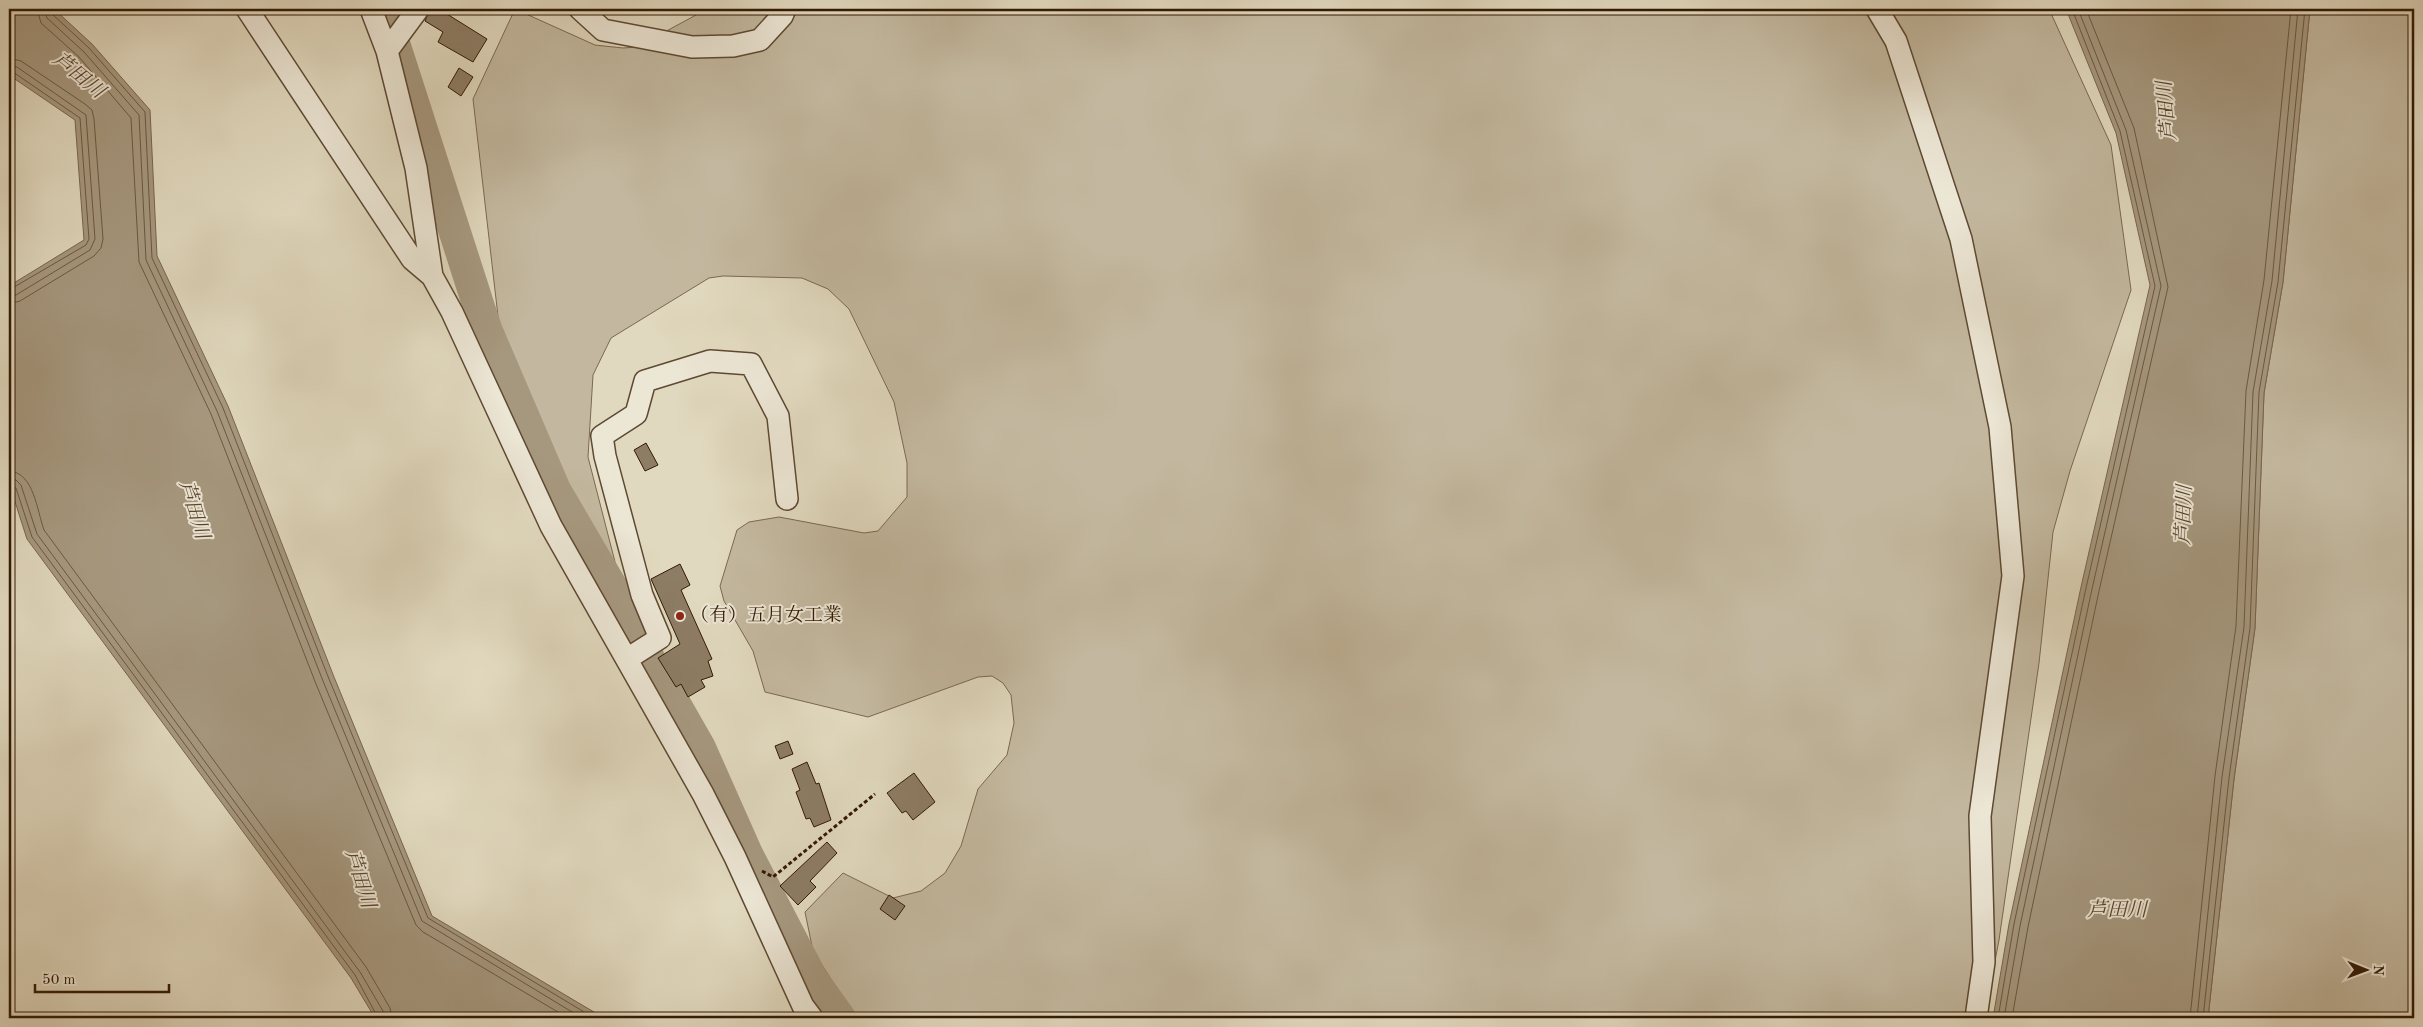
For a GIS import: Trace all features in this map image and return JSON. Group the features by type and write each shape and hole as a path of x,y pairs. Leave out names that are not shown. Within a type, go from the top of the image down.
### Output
{"street":[{"path":"247,9 412,259 432,276"},
{"path":"370,9 386,51 416,168 432,276 492,396 551,526 703,794 735,857 803,1006 812,1018"},
{"path":"386,51 418,9"},
{"path":"580,9 603,30 692,47 733,46 760,40 782,16 785,9"},
{"path":"1877,9 1896,41 1961,239 2000,427 2013,576 1980,816 1984,962 1976,1018"},
{"path":"627,659 660,638 642,595 605,456 602,436 636,414 645,381 710,361 751,364 778,416 788,498"}],"path":[{"path":"735,857 774,877 875,794"}],"shaded area":[{"path":"515,9 595,45 623,48 637,47 707,9 2049,9 2111,145 2131,290 2070,471 2053,532 2039,663 1999,940 1984,1018 856,1018 813,951 805,912 843,873 893,898 921,891 945,873 961,846 978,789 1007,755 1014,723 1011,695 1003,683 992,676 978,677 868,717 765,692 753,651 724,601 720,586 737,530 749,522 779,517 864,533 878,531 907,497 907,463 894,402 849,309 828,289 802,278 723,276 709,278 611,338 593,375 588,457 623,593 600,604 499,325 473,99"},
{"path":"2310,9 2414,9 2414,1018 2208,1018 2234,779 2255,628 2264,393 2283,282"}],"water":[{"name":"芦田川","path":"9,9 54,9 92,44 150,110 157,256 228,406 334,677 432,916 604,1018 375,1018 351,978 27,539 9,483 9,286 84,240 75,120 9,75"},
{"name":"芦田川","path":"2066,9 2310,9 2283,282 2264,393 2255,628 2234,779 2208,1018 1993,1018 2009,924 2081,587 2150,285 2116,133"}],"building":[{"path":"430,9 439,9 487,39 473,62 438,42 443,32 425,21"},
{"path":"459,68 473,77 461,96 448,87"},
{"path":"646,443 658,465 645,471 634,450"},
{"path":"680,564 690,585 681,590 712,659 708,661 713,676 701,680 705,687 688,697 681,684 676,687 658,658 680,644 651,579"},
{"path":"788,741 793,754 780,759 775,746"},
{"path":"807,762 816,784 819,783 831,820 814,827 810,818 806,819 796,792 800,790 792,769"},
{"path":"914,773 935,802 913,820 906,811 902,813 887,793"},
{"path":"827,842 837,853 810,881 816,887 798,905 780,886"},
{"path":"889,895 905,906 895,920 880,909"}],"waterway":[{"path":"383,9 486,329 555,490 614,591 635,634 700,748 747,854 812,979 840,1018"}],"place":[{"name":"（有）五月女工業","path":"680,616"}]}
